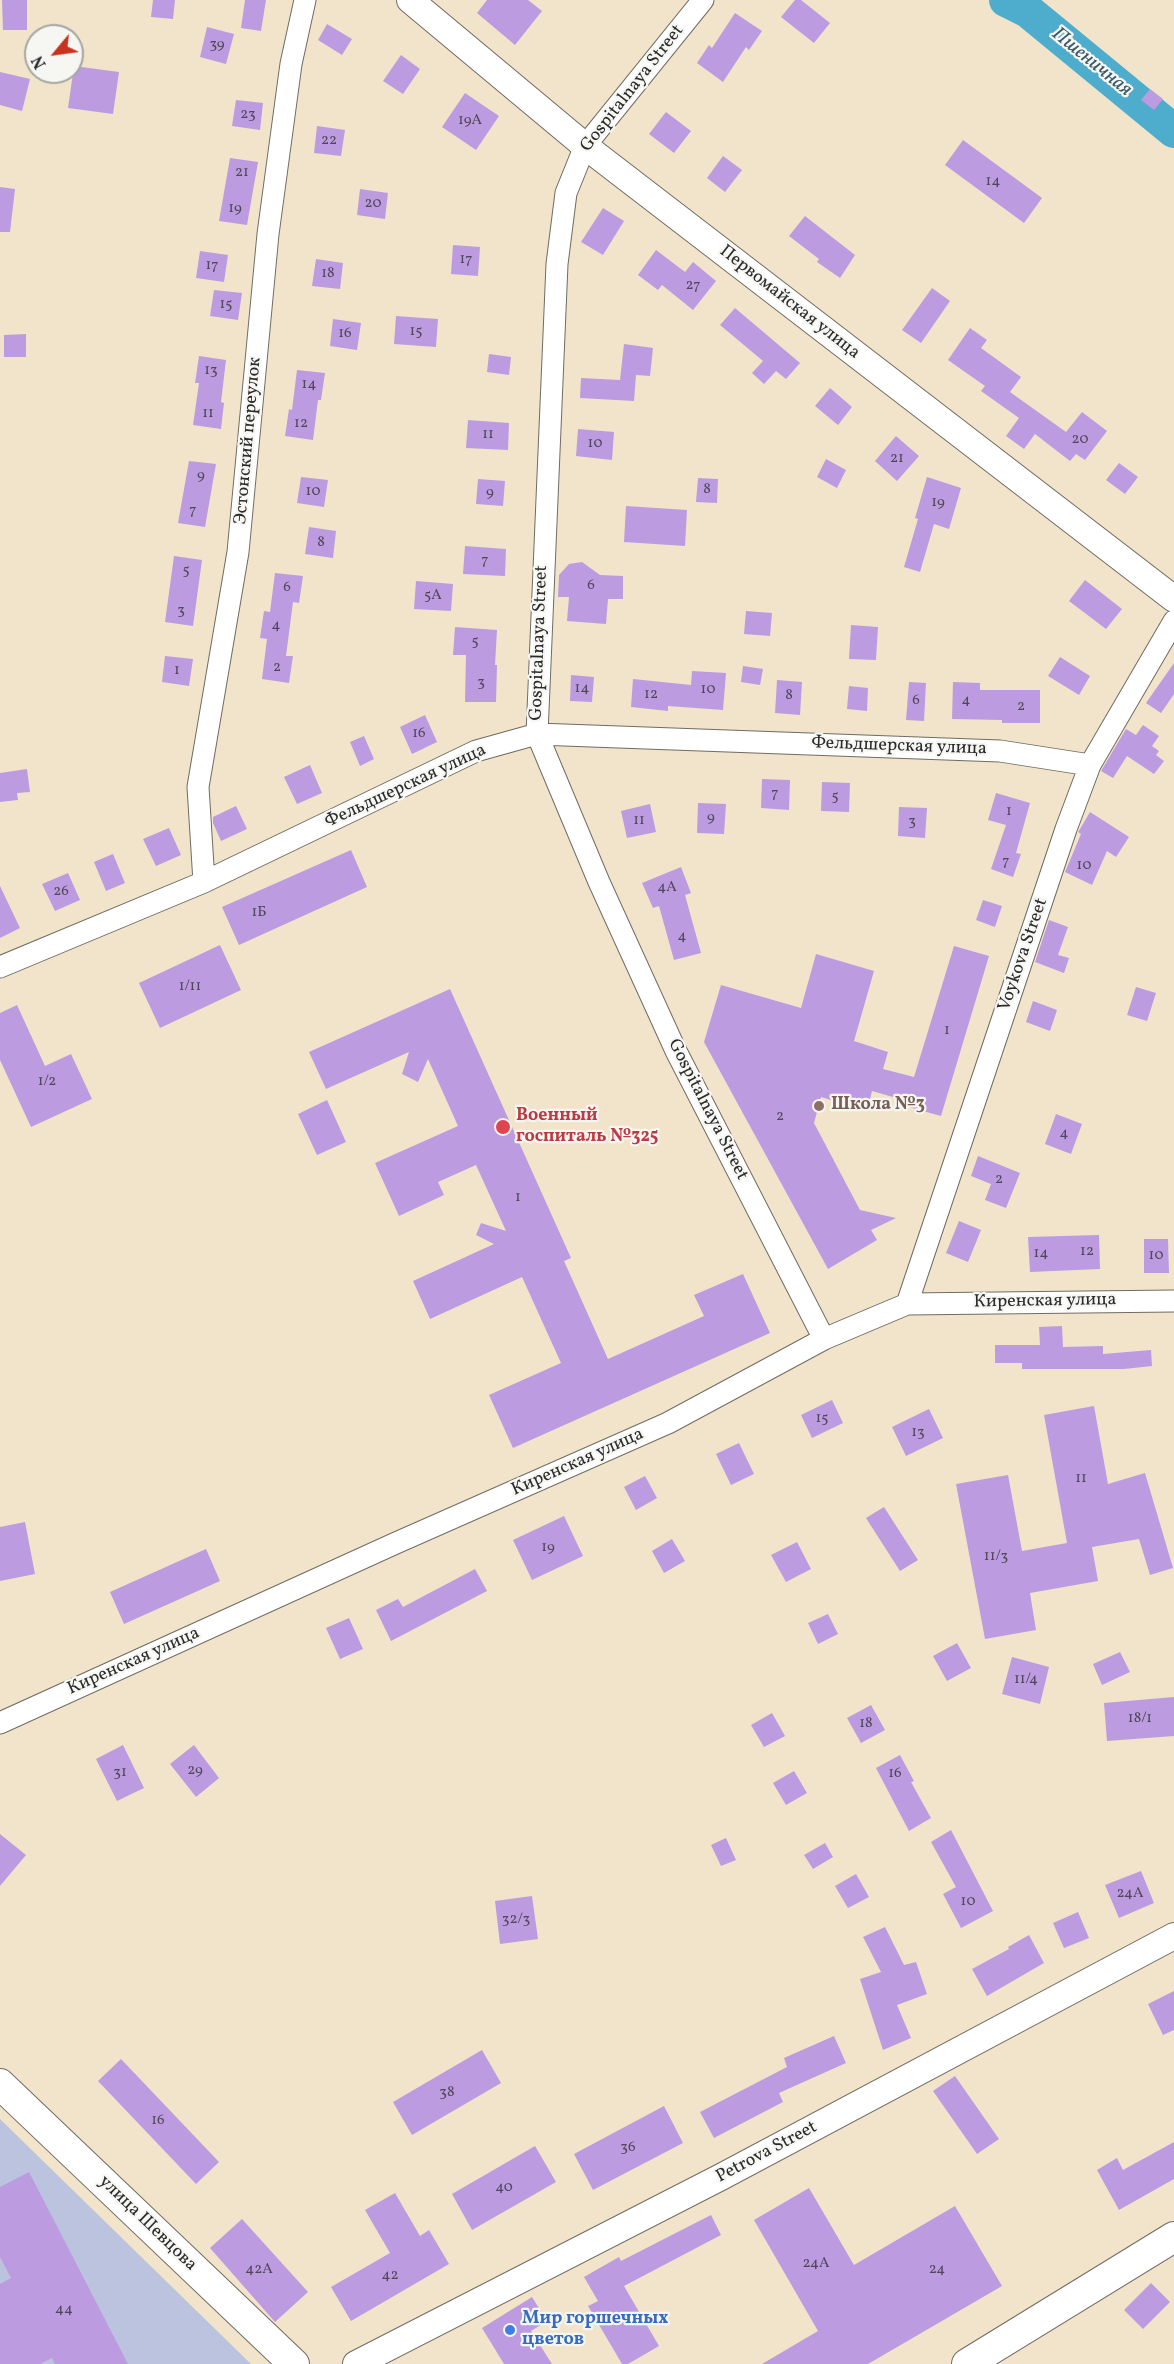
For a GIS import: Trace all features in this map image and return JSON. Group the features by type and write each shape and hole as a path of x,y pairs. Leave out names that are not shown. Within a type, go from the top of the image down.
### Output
{"main road":[{"name":"улица Шевцова","path":"0,2084 294,2364"},
{"path":"967,2364 1174,2237"}],"street":[{"name":"Эстонский переулок","path":"204,882 198,787 238,552 268,234 291,64 305,0"},
{"name":"Первомайская улица","path":"410,0 585,147 1174,599"},
{"name":"Gospitalnaya Street","path":"703,0 585,147 566,193 557,264 537,734 599,882 676,1051 824,1339"},
{"name":"Voykova Street","path":"907,1304 1062,840 1090,765 1174,621"},
{"name":"Фельдшерская улица","path":"0,967 204,882 476,751 537,734 1000,751 1090,765"},
{"name":"Киренская улица","path":"0,1723 396,1543 668,1424 824,1339 907,1304 1174,1301"},
{"name":"Petrova Street","path":"356,2364 731,2172 1174,1936"}],"shaded area":[{"path":"0,2119 251,2364 0,2364"}],"building":[{"path":"2,0 27,0 27,24 24,24 24,30 3,30"},
{"path":"153,0 175,0 173,19 151,17"},
{"path":"245,0 266,0 261,31 241,28"},
{"path":"487,0 528,0 542,11 515,45 477,13"},
{"path":"795,0 801,0 830,23 814,43 781,17"},
{"path":"735,13 762,31 749,50 746,47 723,82 697,63 709,45 712,48"},
{"path":"327,24 352,39 342,55 318,40"},
{"path":"207,27 234,34 226,64 200,57"},
{"path":"401,55 420,69 403,94 383,81"},
{"path":"84,67 119,72 113,114 68,108 71,84 84,84"},
{"path":"0,72 24,78 24,84 29,84 22,111 0,105"},
{"path":"1150,89 1163,99 1154,110 1141,100"},
{"path":"465,93 499,116 476,150 442,127"},
{"path":"236,100 263,103 260,130 232,126"},
{"path":"666,112 691,131 674,153 649,134"},
{"path":"317,126 345,130 341,156 314,153"},
{"path":"963,140 1042,198 1024,223 945,165"},
{"path":"723,156 742,170 725,192 707,178"},
{"path":"230,158 258,162 247,225 219,221"},
{"path":"0,187 15,189 10,232 0,232"},
{"path":"360,189 388,193 385,219 357,215"},
{"path":"603,208 624,221 603,255 581,242"},
{"path":"805,216 855,255 840,278 817,262 819,259 789,236"},
{"path":"453,245 480,247 478,276 451,274"},
{"path":"656,250 685,272 693,262 716,281 693,310 662,285 658,290 638,275"},
{"path":"200,251 228,255 224,282 196,278"},
{"path":"316,259 343,263 340,289 312,286"},
{"path":"932,288 950,301 921,343 902,330"},
{"path":"214,290 242,293 238,320 210,316"},
{"path":"735,308 800,363 786,379 776,371 764,384 752,373 763,361 720,325"},
{"path":"396,316 438,319 436,347 394,344"},
{"path":"333,319 361,323 357,350 330,346"},
{"path":"970,328 987,340 981,348 1021,377 1010,392 1066,432 1082,412 1107,431 1085,460 1076,454 1070,461 1035,434 1024,449 1006,436 1019,418 981,391 985,386 948,360"},
{"path":"26,334 26,357 4,357 4,335"},
{"path":"624,344 653,348 650,376 636,375 634,401 580,398 581,378 620,380"},
{"path":"489,354 511,357 509,375 487,372"},
{"path":"199,356 226,360 221,402 224,403 221,429 193,425 199,383 195,383"},
{"path":"297,370 325,373 321,400 318,400 313,440 285,436 289,409 292,410"},
{"path":"830,388 852,407 838,425 815,406"},
{"path":"468,420 509,423 508,450 466,448"},
{"path":"578,429 614,432 612,460 576,456"},
{"path":"896,436 919,456 897,481 875,461"},
{"path":"826,459 846,470 837,488 817,477"},
{"path":"189,461 216,464 205,527 178,523"},
{"path":"1119,463 1138,477 1125,494 1106,480"},
{"path":"301,477 328,480 324,507 297,503"},
{"path":"927,477 961,488 949,529 934,524 920,572 904,567"},
{"path":"698,478 718,479 717,503 696,502"},
{"path":"478,479 505,481 503,506 476,504"},
{"path":"626,506 687,510 685,546 624,542"},
{"path":"309,527 336,531 333,558 305,554"},
{"path":"465,546 506,549 505,576 463,574"},
{"path":"174,556 202,560 193,626 165,622"},
{"path":"582,562 600,575 623,576 623,599 608,599 606,624 567,621 569,597 558,597 559,575 569,564"},
{"path":"275,573 303,576 299,603 293,602 286,656 293,656 289,683 262,679 267,639 260,638 264,611 270,612"},
{"path":"1085,580 1122,609 1106,629 1069,601"},
{"path":"416,581 453,584 451,611 414,609"},
{"path":"746,611 772,613 770,636 744,634"},
{"path":"851,625 878,627 876,660 849,659"},
{"path":"455,627 497,630 496,702 465,702 466,655 453,655"},
{"path":"165,656 193,659 189,686 162,682"},
{"path":"1060,657 1090,676 1079,695 1048,676"},
{"path":"1174,663 1174,694 1161,713 1146,703"},
{"path":"743,666 763,669 760,685 741,682"},
{"path":"692,671 726,673 723,710 668,706 668,711 631,707 633,679 691,685"},
{"path":"571,675 594,677 592,702 570,701"},
{"path":"777,680 802,682 800,715 775,713"},
{"path":"909,682 926,683 924,721 906,720"},
{"path":"953,682 980,683 980,690 1040,690 1040,723 952,719"},
{"path":"849,686 868,688 867,711 847,709"},
{"path":"425,715 437,742 412,754 400,727"},
{"path":"1143,725 1159,736 1152,746 1159,751 1156,755 1164,761 1154,774 1127,756 1113,778 1101,771 1126,729 1136,735"},
{"path":"364,736 374,759 360,766 350,742"},
{"path":"310,765 322,793 297,804 284,777"},
{"path":"27,769 30,792 17,793 18,800 0,802 0,773"},
{"path":"762,779 790,780 789,810 761,808"},
{"path":"822,782 850,783 849,812 821,811"},
{"path":"996,793 1030,803 1016,853 1021,854 1013,877 991,869 1006,825 988,820"},
{"path":"698,803 726,804 724,834 697,833"},
{"path":"650,804 656,832 627,838 621,811"},
{"path":"236,806 247,829 221,841 213,823 213,817"},
{"path":"899,807 927,808 925,838 898,836"},
{"path":"1090,812 1129,837 1116,857 1107,851 1092,885 1065,872 1081,834 1078,832"},
{"path":"169,828 181,855 156,866 143,839"},
{"path":"351,850 367,887 239,945 222,907"},
{"path":"113,854 125,883 106,891 94,862"},
{"path":"681,867 691,893 685,895 701,953 674,960 659,906 653,908 642,883"},
{"path":"68,873 80,900 55,911 42,884"},
{"path":"0,886 20,928 0,938"},
{"path":"983,900 1002,906 995,927 976,920"},
{"path":"1049,920 1068,927 1058,955 1069,958 1064,973 1035,962"},
{"path":"220,945 241,990 160,1028 139,983"},
{"path":"954,946 989,956 941,1116 905,1106 907,1101 872,1091 867,1111 821,1097 814,1123 860,1210 896,1218 871,1230 877,1240 828,1269 704,1042 721,985 801,1008 816,954 874,971 854,1041 888,1052 883,1069 914,1077"},
{"path":"1136,987 1156,993 1147,1021 1127,1015"},
{"path":"450,989 571,1258 564,1261 608,1359 704,1316 694,1295 743,1274 770,1333 513,1448 489,1395 561,1363 522,1277 430,1319 413,1281 494,1244 476,1235 481,1223 506,1231 476,1165 438,1182 444,1195 399,1216 375,1163 458,1126 428,1059 418,1082 402,1074 409,1052 326,1089 309,1052"},
{"path":"1033,1001 1057,1010 1050,1031 1026,1022"},
{"path":"17,1005 45,1066 71,1054 92,1099 31,1127 0,1060 0,1013"},
{"path":"327,1100 346,1142 317,1155 298,1114"},
{"path":"1056,1114 1082,1124 1071,1154 1045,1144"},
{"path":"978,1156 1020,1173 1006,1208 985,1200 991,1184 971,1176"},
{"path":"959,1221 981,1230 968,1262 946,1253"},
{"path":"1099,1235 1100,1269 1030,1272 1028,1237"},
{"path":"1144,1239 1168,1239 1169,1273 1144,1273"},
{"path":"1062,1326 1063,1347 1103,1346 1103,1354 1151,1350 1152,1366 1124,1369 1022,1369 1022,1363 995,1363 995,1345 1040,1345 1039,1327"},
{"path":"832,1400 843,1423 812,1438 801,1415"},
{"path":"1094,1406 1108,1484 1145,1473 1173,1568 1150,1575 1139,1539 1092,1547 1098,1581 1030,1593 1036,1630 985,1639 956,1484 1008,1475 1022,1551 1067,1543 1044,1415"},
{"path":"929,1409 943,1438 906,1456 892,1427"},
{"path":"739,1443 754,1474 731,1485 716,1454"},
{"path":"645,1476 657,1498 636,1510 624,1487"},
{"path":"884,1507 918,1560 900,1571 866,1518"},
{"path":"564,1516 583,1556 532,1580 513,1540"},
{"path":"25,1522 35,1574 0,1581 0,1527"},
{"path":"672,1539 685,1561 664,1573 652,1551"},
{"path":"797,1542 811,1569 786,1582 771,1555"},
{"path":"206,1549 220,1581 124,1624 110,1592"},
{"path":"475,1569 487,1591 391,1641 376,1610 398,1599 403,1607"},
{"path":"828,1614 838,1634 818,1644 808,1623"},
{"path":"349,1618 363,1649 340,1659 326,1628"},
{"path":"957,1643 971,1668 947,1681 933,1656"},
{"path":"1120,1652 1130,1672 1102,1685 1093,1664"},
{"path":"1012,1657 1049,1667 1040,1704 1002,1694"},
{"path":"1174,1697 1174,1736 1107,1741 1104,1703"},
{"path":"871,1705 885,1730 861,1743 847,1718"},
{"path":"772,1713 785,1736 764,1747 751,1725"},
{"path":"123,1745 144,1788 117,1801 96,1759"},
{"path":"194,1745 219,1778 196,1797 170,1764"},
{"path":"900,1755 914,1781 911,1782 931,1818 909,1831 876,1768"},
{"path":"794,1771 807,1793 786,1805 773,1783"},
{"path":"951,1830 993,1911 961,1928 943,1894 956,1887 931,1842"},
{"path":"0,1834 26,1855 0,1886"},
{"path":"726,1838 736,1860 721,1866 711,1845"},
{"path":"825,1843 833,1857 813,1869 804,1855"},
{"path":"1141,1871 1154,1903 1119,1918 1105,1885"},
{"path":"856,1874 869,1897 848,1908 835,1886"},
{"path":"532,1896 538,1939 500,1944 495,1901"},
{"path":"1078,1912 1089,1938 1064,1948 1053,1923"},
{"path":"885,1927 904,1965 916,1962 927,1994 897,2005 911,2038 883,2050 860,1979 881,1972 863,1937"},
{"path":"1029,1935 1044,1963 987,1996 972,1969"},
{"path":"1174,1991 1174,2030 1163,2035 1148,2004"},
{"path":"834,2036 846,2063 779,2093 783,2102 714,2138 700,2112 787,2067 784,2058"},
{"path":"482,2050 501,2083 412,2135 393,2102"},
{"path":"121,2059 219,2162 196,2184 98,2081"},
{"path":"955,2076 999,2139 977,2154 933,2091"},
{"path":"664,2106 683,2143 593,2190 574,2154"},
{"path":"1174,2142 1174,2179 1119,2210 1097,2170 1117,2158 1123,2170"},
{"path":"535,2146 556,2182 472,2230 452,2194"},
{"path":"29,2172 128,2364 55,2364 52,2358 40,2364 0,2364 0,2284 11,2278 0,2257 0,2187"},
{"path":"809,2188 854,2265 955,2206 1002,2286 868,2364 762,2364 818,2331 754,2220"},
{"path":"395,2193 420,2236 429,2230 449,2264 351,2321 331,2287 390,2253 365,2210"},
{"path":"711,2215 721,2235 624,2286 659,2346 628,2364 622,2364 588,2306 598,2301 584,2277 619,2257 621,2261"},
{"path":"242,2219 308,2292 275,2322 210,2248"},
{"path":"1151,2283 1170,2302 1143,2329 1124,2310"},
{"path":"532,2297 547,2321 531,2331 552,2364 504,2364 482,2328"}],"waterway":[{"name":"Пшеничная","path":"1006,0 1028,11 1174,131"}],"place":[{"name":"Школа №3","path":"819,1106"},
{"name":"Военный госпиталь №325","path":"503,1127"},
{"name":"Мир горшечных цветов","path":"510,2330"}]}
